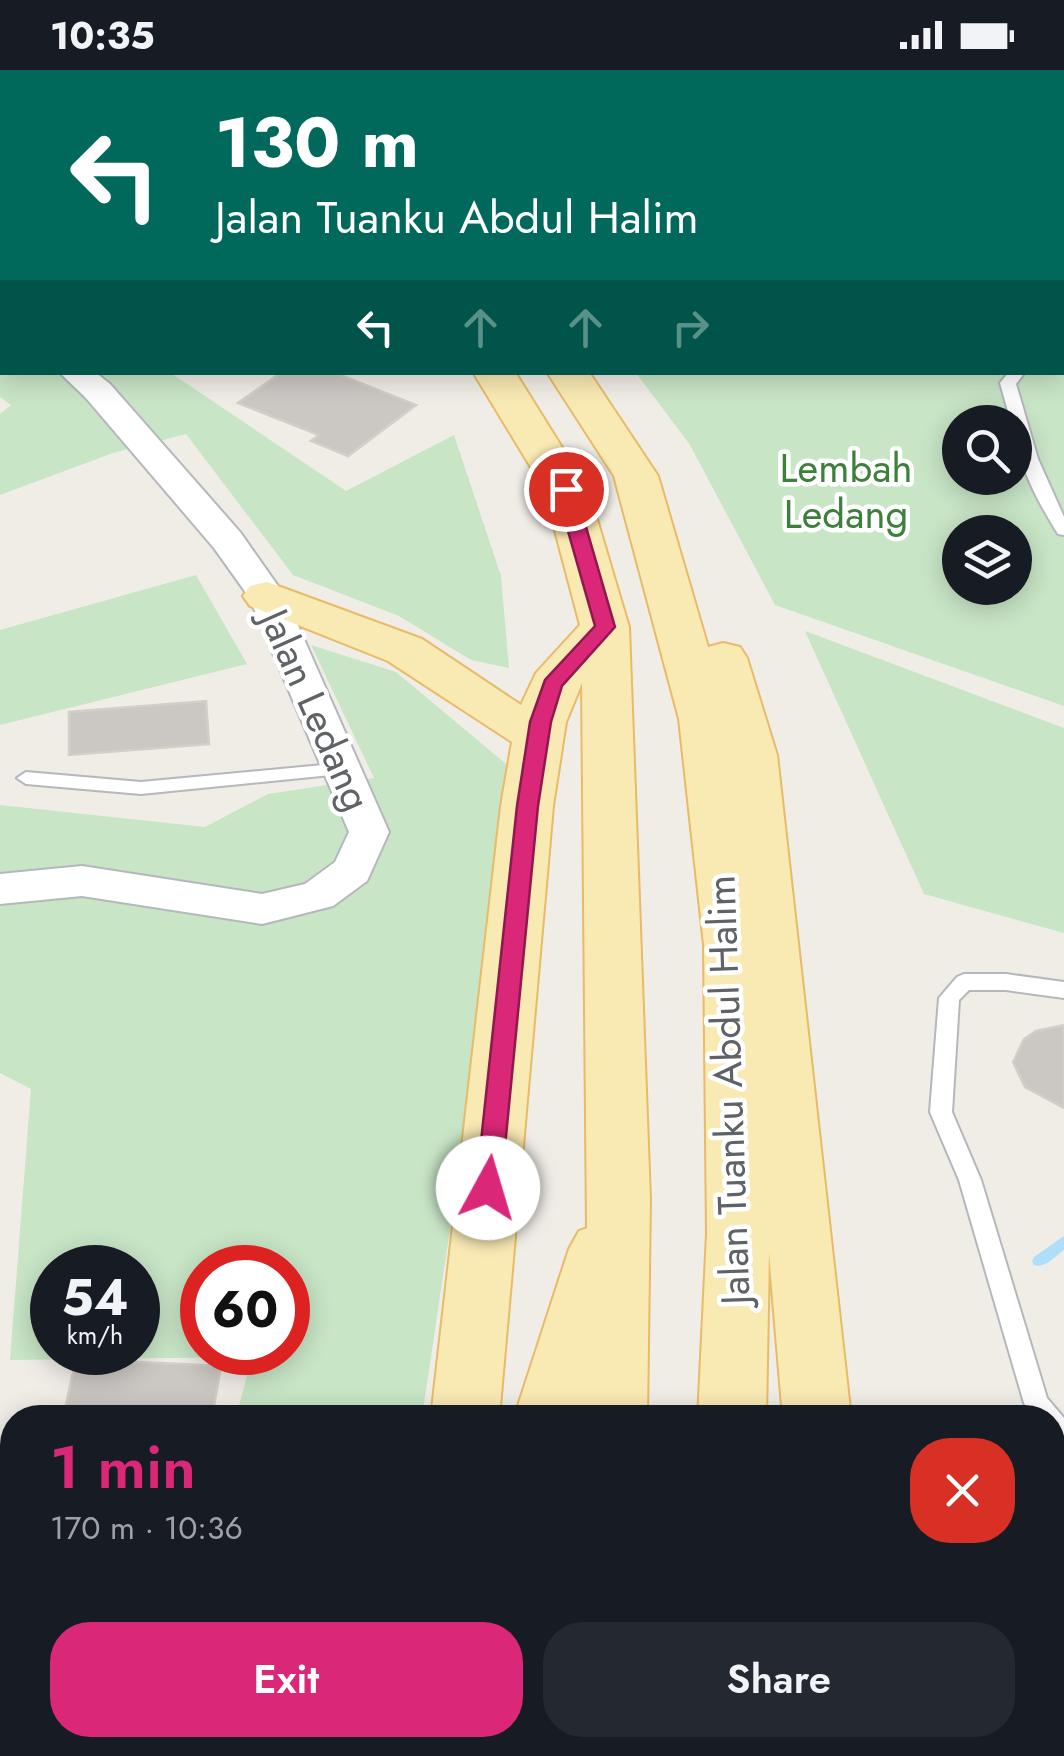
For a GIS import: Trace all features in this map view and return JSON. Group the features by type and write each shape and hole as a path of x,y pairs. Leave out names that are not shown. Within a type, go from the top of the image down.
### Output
{"main road":[{"path":"496,375 566,489 605,627 619,1199 613,1405"},
{"name":"Jalan Tuanku Abdul Halim","path":"570,375 636,476 704,719 732,945 738,1234 732,1405"},
{"path":"636,476 699,574 751,755 816,1405"},
{"path":"267,596 405,650 513,723 540,735"},
{"path":"466,1405 528,806 540,735 552,684 605,627"},
{"path":"550,1405 556,1377 619,1199"}],"street":[{"name":"Jalan Ledang","path":"0,890 82,881 262,909 318,896 352,871 369,832 267,596 228,540 98,391 78,375"}],"lane":[{"path":"1015,375 1008,383 1017,418 1047,506 1064,530"},
{"path":"26,778 141,788 344,769"},
{"path":"1038,1405 970,1180 941,1112 948,998 964,982 1006,982 1064,990"}],"green space":[{"path":"0,375 174,375 346,491 454,435 501,576 509,668 471,660 399,616 293,575 186,434 113,453 0,495 0,414 11,405 0,397"},
{"name":"Lembah Ledang","path":"638,375 1064,375 1064,706 775,605 690,445"},
{"path":"196,575 247,664 0,725 0,630"},
{"path":"805,631 1064,728 1064,933 924,894"},
{"path":"311,645 396,672 518,774 424,1405 239,1405 247,1375 310,1375 310,1245 180,1245 180,1358 160,1358 160,1245 30,1245 30,1360 10,1360 31,1089 0,1073 0,805 205,827 268,794 374,778"}],"building":[{"path":"278,375 341,375 416,405 348,456 311,441 319,435 238,403"},
{"path":"206,701 209,744 69,755 69,712"},
{"path":"1064,1025 1064,1108 1025,1087 1013,1062 1024,1039 1036,1031"},
{"path":"160,1363 180,1364 180,1375 219,1375 214,1405 66,1405 72,1375 160,1375"}],"waterway":[{"path":"1039,1261 1064,1242"}],"route":[{"path":"488,1188 528,806 541,722 552,684 605,627 566,489"}]}
